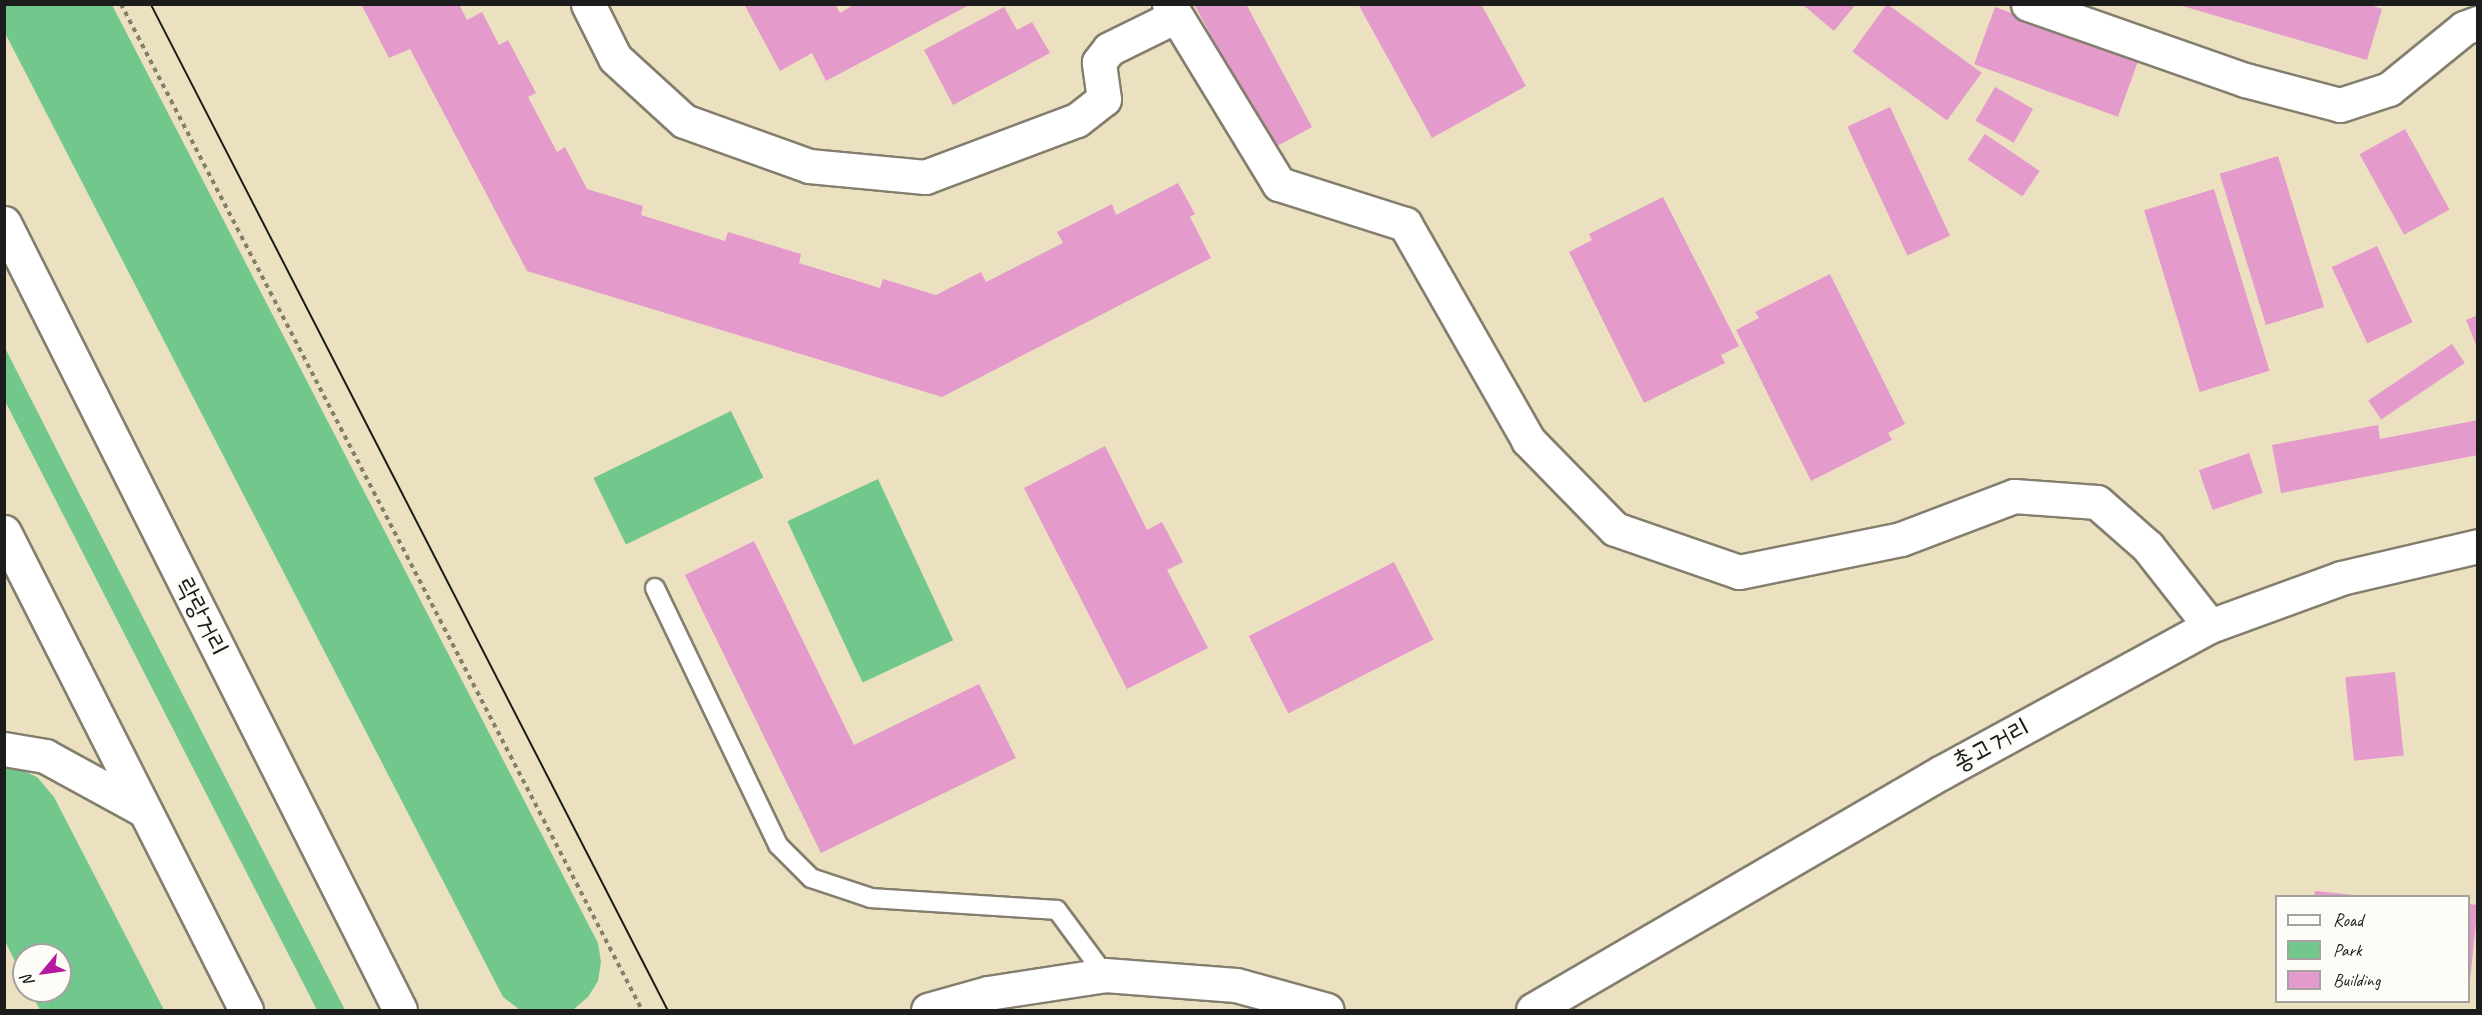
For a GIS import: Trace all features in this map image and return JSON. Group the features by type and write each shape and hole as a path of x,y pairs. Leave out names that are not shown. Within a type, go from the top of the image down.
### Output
{"street":[{"path":"588,4 615,58 684,121 808,165 925,177 1077,120 1104,99 1099,62 1109,49 1172,11 1279,184 1404,224 1528,440 1615,529 1739,572 1901,539 2014,496 2097,502 2148,547 2210,626"},
{"path":"2028,4 2245,80 2340,105 2389,90 2464,28 2478,22"},
{"name":"락랑거리","path":"4,224 400,1011"},
{"path":"4,532 246,1011"},
{"name":"총고거리","path":"1533,1011 1942,771 2210,626 2341,578 2478,546"},
{"path":"4,749 45,756 142,809"},
{"path":"928,1011 988,993 1105,975 1236,985 1327,1011"}],"lane":[{"path":"655,588 778,845 811,878 871,898 1057,910 1105,975"}],"path":[{"path":"121,4 642,1011"}],"green space":[{"path":"4,5 112,5 598,943 601,962 598,981 588,997 574,1009 520,1010 503,997 5,33"},
{"path":"5,348 345,1010 317,1010 5,401"},
{"path":"731,411 763,478 626,545 593,478"},
{"path":"878,479 953,640 863,683 787,521"},
{"path":"5,767 15,767 37,777 54,797 164,1010 40,1010 36,1003 72,1003 72,943 12,943 12,955 5,941"}],"building":[{"path":"361,4 459,4 467,20 482,12 499,45 508,40 536,93 528,97 557,152 565,147 587,189 643,206 641,215 725,241 728,232 801,254 799,263 880,288 883,279 936,295 981,272 986,282 1063,243 1057,232 1112,204 1116,215 1178,183 1195,214 1190,217 1211,258 942,397 527,271 410,49 389,58"},
{"path":"744,4 835,4 840,13 855,4 971,4 826,81 812,53 780,71"},
{"path":"1194,4 1246,4 1312,127 1272,149"},
{"path":"1358,4 1481,4 1526,86 1432,138"},
{"path":"1802,4 1856,4 1834,31"},
{"path":"1887,4 1982,73 1947,121 1852,52"},
{"path":"2367,4 2382,9 2367,60 2179,5"},
{"path":"1004,7 1017,30 1032,22 1050,53 953,105 924,50"},
{"path":"1995,7 2139,59 2118,117 1974,64"},
{"path":"1995,87 2033,109 2014,143 1976,121"},
{"path":"1890,107 1950,236 1907,256 1847,127"},
{"path":"2405,129 2450,209 2404,235 2360,154"},
{"path":"1985,134 2040,171 2022,197 1968,160"},
{"path":"2278,156 2324,307 2266,325 2220,174"},
{"path":"2214,189 2270,371 2200,392 2144,210"},
{"path":"1663,197 1739,346 1721,355 1725,363 1644,403 1569,252 1592,240 1589,234"},
{"path":"2377,246 2412,322 2367,343 2332,267"},
{"path":"1830,274 1905,424 1888,433 1892,440 1811,481 1736,330 1759,318 1755,312"},
{"path":"2478,315 2478,347 2477,347 2466,320"},
{"path":"2452,344 2465,363 2381,420 2368,400"},
{"path":"2478,420 2478,455 2281,493 2272,445 2378,425 2380,439"},
{"path":"1105,446 1147,530 1162,522 1183,562 1167,570 1208,648 1127,689 1024,488"},
{"path":"2249,453 2263,493 2213,510 2199,470"},
{"path":"754,541 854,745 979,684 1016,758 821,853 685,575"},
{"path":"1394,562 1433,640 1288,714 1249,636"},
{"path":"2395,672 2404,756 2354,761 2345,677"},
{"path":"2315,891 2355,895 2314,895"},
{"path":"2470,904 2478,905 2470,981"}],"tram line":[{"path":"151,4 668,1010"}]}
